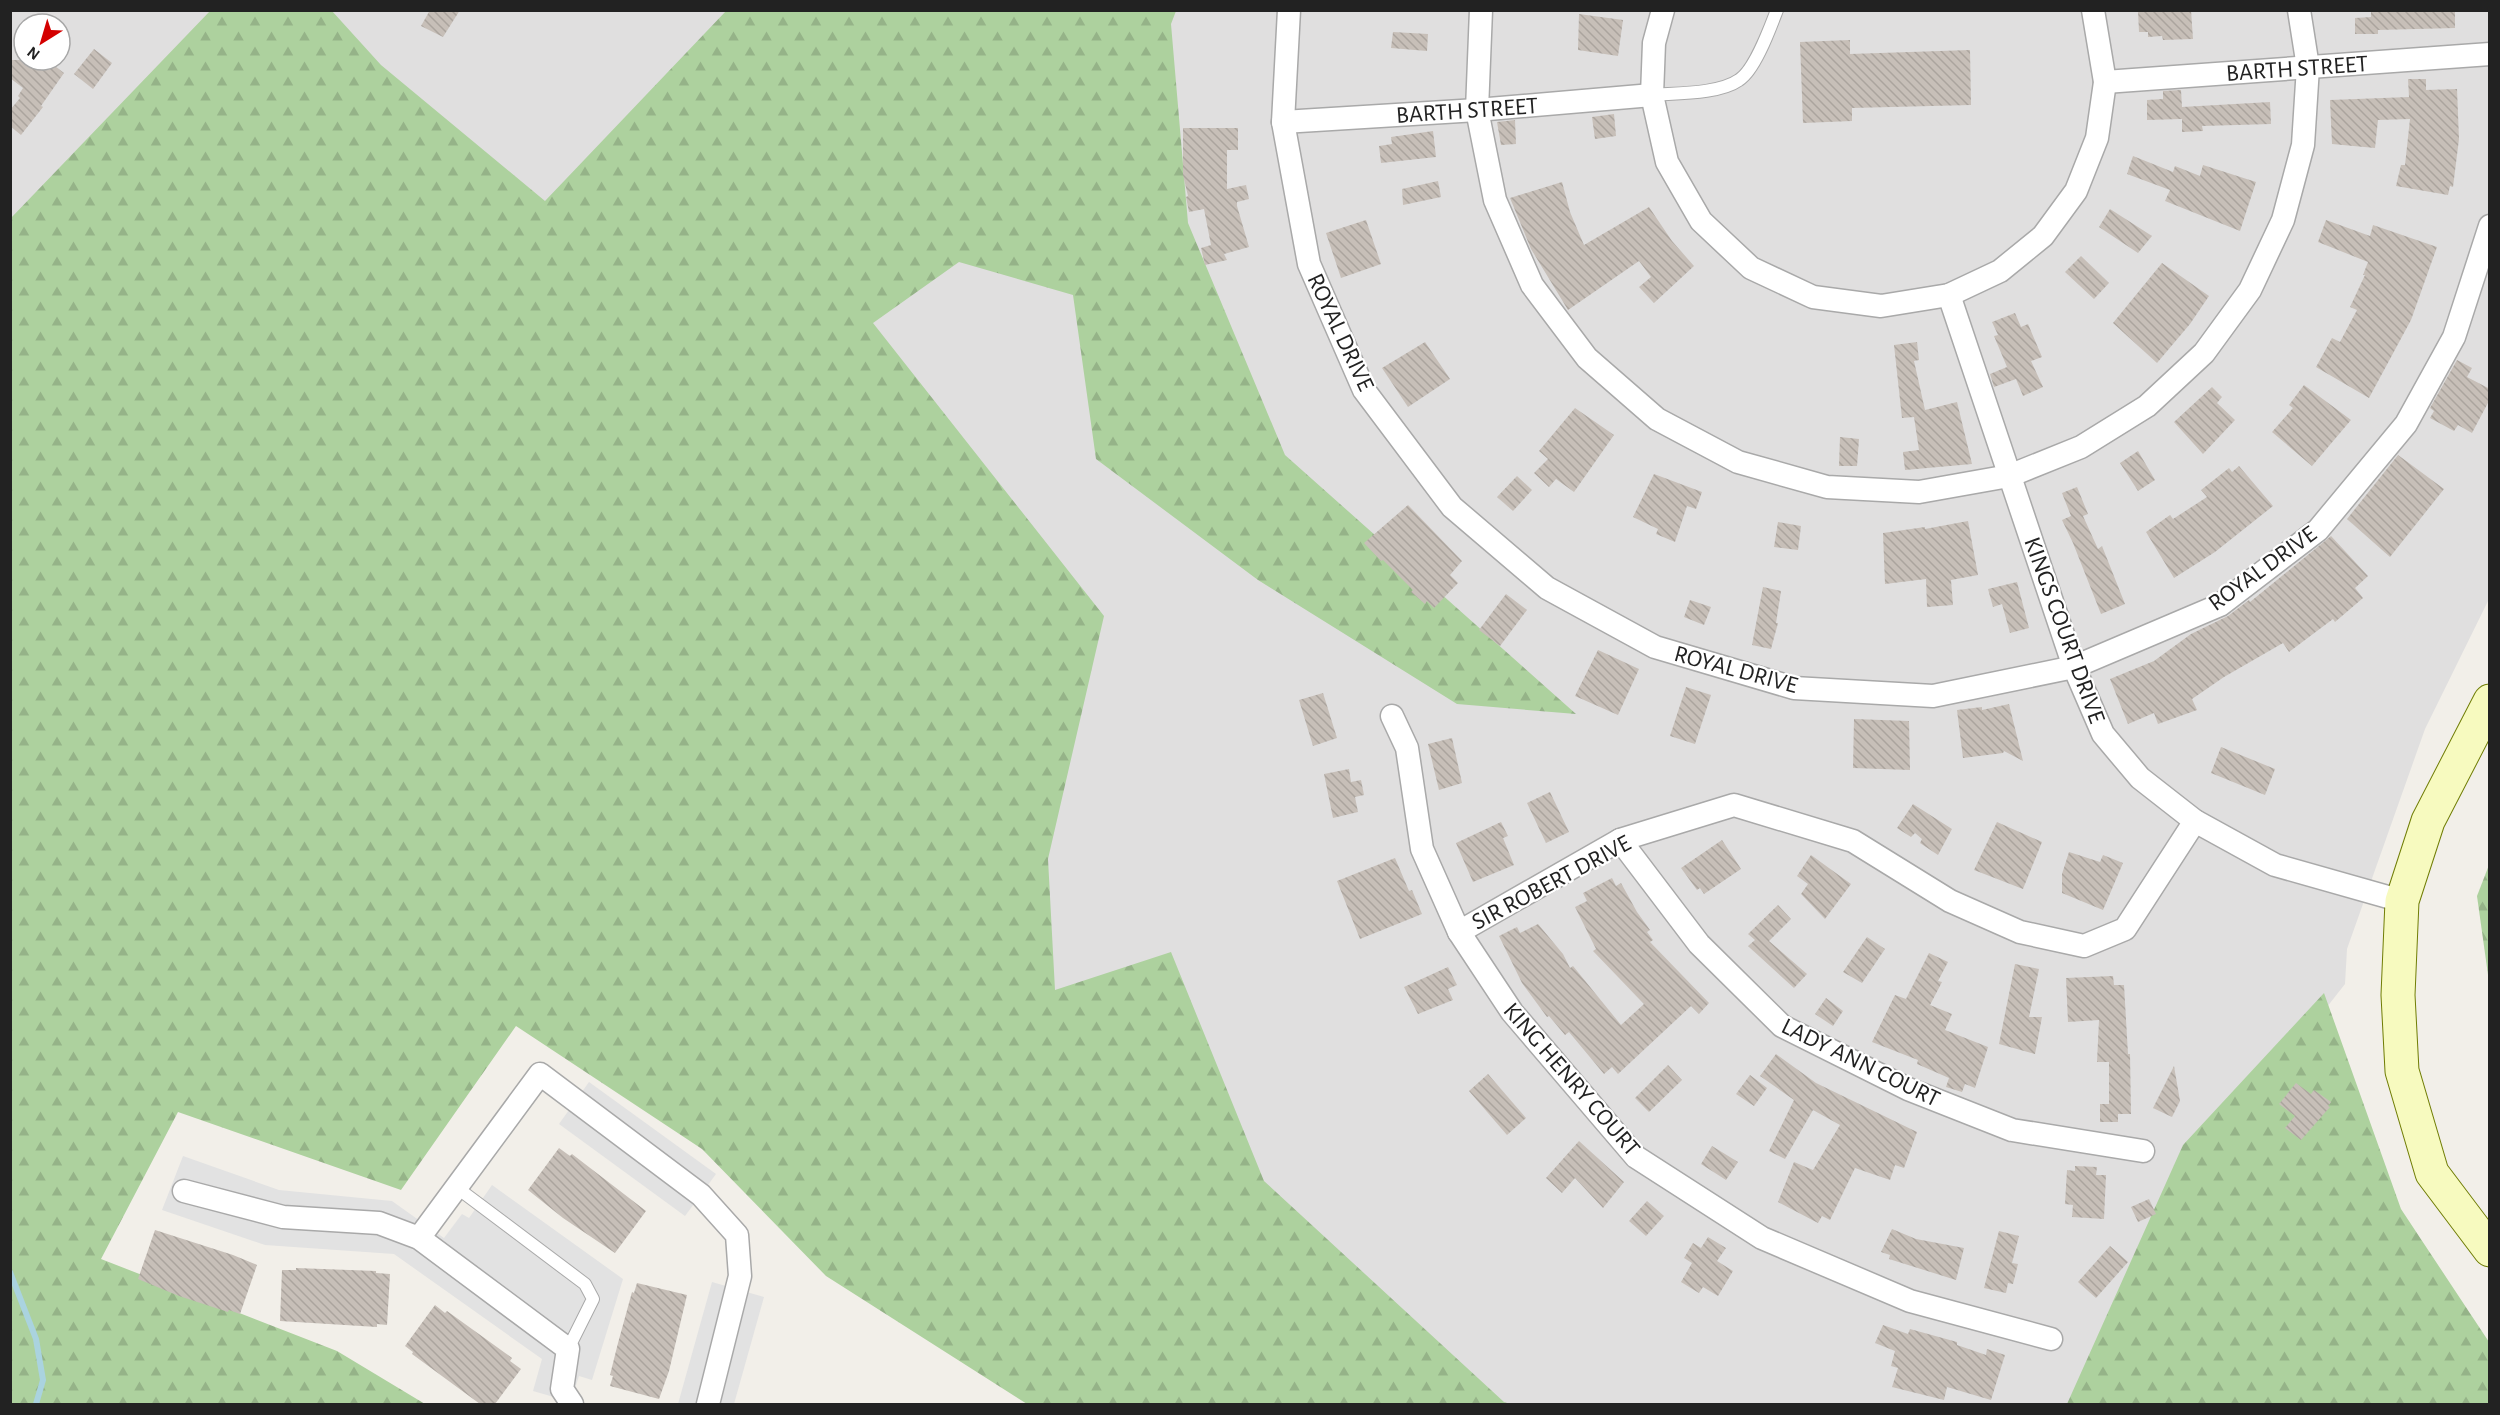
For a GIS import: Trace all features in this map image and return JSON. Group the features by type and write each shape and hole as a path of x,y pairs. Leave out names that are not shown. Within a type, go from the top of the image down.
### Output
{"main road":[{"path":"2490,701 2428,821 2402,901 2398,995 2402,1071 2433,1173 2490,1250"}],"street":[{"name":"ROYAL DRIVE","path":"1288,10 1283,122 1310,264 1364,390 1452,507 1547,588 1655,647 1794,688 1933,696 2074,668 2220,605 2318,530 2406,424 2454,337 2490,226"},
{"path":"1481,10 1478,110 1495,200 1533,285 1587,358 1657,419 1738,462 1827,487 1919,492 2009,476 2081,447 2147,406 2204,353 2250,290 2283,220 2302,145 2308,67 2299,10"},
{"path":"1663,10 1654,43 1652,95 1667,162 1701,221 1751,268 1813,297 1881,306 1949,295 2000,272 2043,236 2076,190 2097,138 2105,82 2093,10"},
{"name":"BARTH STREET","path":"2105,82 2490,54"},
{"name":"BARTH STREET","path":"1283,122 1478,110 1652,95"},
{"name":"KINGS COURT DRIVE","path":"1949,295 2074,668 2103,734 2139,778 2195,821 2275,865 2402,901"},
{"name":"KING HENRY COURT","path":"1392,716 1407,748 1422,849 1459,932 1512,1012 1636,1157 1762,1238 1910,1301 2051,1339"},
{"name":"SIR ROBERT DRIVE","path":"1459,932 1620,840 1734,805 1853,841 1950,901 2020,932 2084,946 2125,929 2195,821"},
{"name":"LADY ANN COURT","path":"1620,840 1699,944 1782,1026 1908,1089 2012,1130 2143,1151"},
{"path":"418,1238 540,1074 701,1195 737,1235 740,1276 708,1404"},
{"path":"184,1191 283,1217 379,1223 418,1238 568,1349 562,1389 572,1404"}],"lane":[{"path":"1652,95 1719,88 1739,80 1749,71 1778,10"},
{"path":"456,1187 585,1284 593,1299 568,1349"}],"shaded area":[{"path":"11,11 2489,11 2489,599 2425,729 2347,949 2345,984 2195,1175 2139,1404 1086,1404 11,619"},
{"path":"589,1082 716,1174 685,1216 559,1124"},
{"path":"183,1156 279,1190 392,1201 444,1238 462,1214 469,1218 492,1185 623,1279 592,1380 579,1376 574,1391 578,1404 533,1391 542,1359 394,1254 265,1245 162,1210"},
{"path":"712,1282 764,1297 734,1404 678,1404"}],"green space":[{"path":"210,11 332,11 381,65 545,201 726,11 1176,11 1171,24 1188,223 1285,455 1576,714 1457,704 1258,580 1096,459 1073,295 959,262 873,323 1104,616 1048,859 1055,990 1171,952 1264,1181 1504,1402 1510,1404 1027,1404 826,1276 702,1149 516,1026 401,1190 178,1112 101,1259 337,1351 425,1404 11,1404 10,219"},
{"path":"2489,865 2489,982 2477,896"},
{"path":"2324,993 2401,1209 2489,1342 2489,1404 2067,1404 2183,1145"}],"building":[{"path":"430,10 460,10 443,37 421,26"},
{"path":"2191,10 2193,39 2163,40 2162,36 2148,37 2148,32 2139,32 2138,11"},
{"path":"2371,10 2455,10 2455,28 2378,30 2378,34 2355,34 2355,18 2371,17"},
{"path":"1579,14 1623,20 1618,56 1578,50"},
{"path":"1393,32 1428,34 1427,51 1391,48"},
{"path":"1850,40 1850,54 1970,50 1971,105 1852,108 1852,121 1803,123 1800,42"},
{"path":"94,49 112,63 93,89 74,74"},
{"path":"10,60 12,60 12,72 64,73 41,106 43,107 21,135 10,126 10,110 20,98 18,96 23,88 10,78"},
{"path":"2408,79 2426,79 2426,90 2457,89 2459,139 2453,187 2450,186 2448,195 2396,186 2401,165 2405,165 2410,119 2378,120 2375,148 2332,144 2330,100 2409,97"},
{"path":"2181,90 2182,107 2270,102 2271,124 2202,126 2203,131 2182,132 2182,119 2147,120 2147,100 2163,99 2163,91"},
{"path":"1614,114 1616,136 1595,139 1592,117"},
{"path":"1515,120 1516,144 1501,145 1497,122"},
{"path":"1183,128 1238,128 1238,150 1227,150 1227,189 1246,185 1249,199 1237,202 1237,206 1249,247 1224,254 1227,260 1205,265 1201,248 1211,245 1204,209 1189,212 1183,175"},
{"path":"1433,131 1436,157 1381,163 1379,146 1392,144 1391,137"},
{"path":"2133,156 2173,172 2175,166 2200,176 2203,165 2256,182 2240,231 2165,201 2170,190 2127,174"},
{"path":"1438,181 1441,197 1403,205 1402,189"},
{"path":"1562,182 1570,212 1584,245 1649,207 1672,241 1694,266 1654,303 1639,287 1651,277 1639,261 1568,310 1531,249 1510,198"},
{"path":"2110,209 2152,236 2138,253 2099,227"},
{"path":"1366,220 1381,264 1341,278 1326,233"},
{"path":"2326,220 2370,236 2373,225 2437,247 2411,320 2369,398 2316,367 2332,338 2340,342 2357,310 2350,307 2365,275 2363,275 2368,262 2318,242"},
{"path":"2081,256 2109,283 2094,299 2065,272"},
{"path":"2162,263 2209,296 2190,324 2157,363 2113,323"},
{"path":"2015,313 2021,327 2028,324 2042,357 2031,361 2043,387 2023,396 2016,379 1994,387 1990,374 2007,367 1994,336 1998,335 1992,322"},
{"path":"1425,342 1450,379 1408,407 1382,368"},
{"path":"1917,342 1919,360 1914,361 1925,410 1957,402 1972,464 1905,470 1903,452 1919,450 1914,417 1902,418 1894,345"},
{"path":"2457,360 2472,368 2467,377 2490,389 2490,399 2472,433 2458,425 2454,431 2430,418 2434,411 2430,408"},
{"path":"2304,385 2351,420 2312,466 2272,432 2293,408 2289,405"},
{"path":"2212,387 2222,397 2217,403 2235,420 2203,454 2174,422"},
{"path":"1575,408 1614,435 1574,492 1556,479 1549,487 1534,473 1548,459 1539,451"},
{"path":"1840,437 1859,439 1857,466 1839,466"},
{"path":"2138,451 2155,480 2138,491 2120,463"},
{"path":"2398,455 2444,489 2390,557 2347,519"},
{"path":"2239,466 2273,506 2215,552 2174,578 2146,532 2170,515 2173,519 2207,497 2201,490 2229,468 2232,472"},
{"path":"1654,474 1702,492 1696,509 1687,506 1675,542 1656,534 1658,529 1633,517"},
{"path":"1517,476 1532,490 1513,511 1497,497"},
{"path":"2077,487 2088,514 2083,516 2098,549 2102,546 2125,604 2101,614 2062,520 2071,516 2062,493"},
{"path":"1408,505 1462,561 1450,575 1458,583 1434,608 1427,601 1425,604 1411,592 1413,590 1364,543"},
{"path":"1968,521 1978,575 1951,580 1953,605 1927,607 1926,579 1885,584 1883,533 1925,527 1925,529"},
{"path":"1778,522 1801,526 1798,550 1774,547"},
{"path":"2331,536 2368,576 2355,588 2363,598 2335,622 2333,619 2289,652 2283,643 2224,677 2192,699 2197,710 2158,724 2154,713 2128,724 2110,679 2154,661 2191,634 2228,616 2249,600 2250,602"},
{"path":"2017,582 2029,628 2010,633 2002,604 1993,607 1988,589"},
{"path":"1763,587 1781,591 1776,623 1778,623 1771,649 1752,645"},
{"path":"1506,594 1527,610 1500,646 1479,630"},
{"path":"1690,600 1711,607 1704,625 1684,617"},
{"path":"1598,650 1639,669 1618,715 1575,696"},
{"path":"1686,687 1711,695 1695,744 1670,736"},
{"path":"1323,693 1337,738 1313,746 1299,700"},
{"path":"2009,704 2023,761 2004,751 2003,753 1963,758 1957,710 1982,707 1982,710"},
{"path":"1854,719 1909,721 1910,770 1853,768"},
{"path":"1452,738 1462,783 1439,790 1428,744"},
{"path":"2221,747 2275,769 2265,795 2211,773"},
{"path":"1349,769 1351,782 1361,780 1364,795 1355,797 1358,812 1333,818 1324,774"},
{"path":"1550,792 1569,832 1546,843 1527,803"},
{"path":"1913,804 1952,829 1938,855 1920,843 1922,839 1915,833 1911,837 1897,828"},
{"path":"1501,822 1508,836 1503,838 1514,865 1473,882 1456,843"},
{"path":"1997,822 2042,842 2023,889 1974,870"},
{"path":"1722,840 1741,869 1704,894 1700,888 1697,890 1681,868"},
{"path":"2069,852 2100,862 2103,855 2123,863 2103,910 2062,893 2062,874"},
{"path":"1811,855 1851,884 1825,919 1801,894 1808,884 1797,876"},
{"path":"1395,858 1422,914 1360,939 1337,881"},
{"path":"1612,878 1616,886 1621,883 1650,930 1647,932 1653,940 1650,942 1709,1003 1699,1014 1691,1006 1618,1074 1612,1067 1604,1074 1569,1032 1565,1035 1549,1016 1547,1017 1522,983 1499,936 1517,927 1520,933 1538,924 1563,954 1570,968 1573,966 1621,1025 1644,1004 1593,951 1596,949 1575,907 1587,901 1583,893"},
{"path":"1778,905 1791,919 1769,941 1807,974 1794,988 1748,946 1755,940 1748,934"},
{"path":"1867,937 1885,949 1862,983 1843,972"},
{"path":"1929,953 1948,962 1938,981 1942,982 1930,1005 1952,1014 1945,1030 1988,1047 1975,1088 1965,1084 1962,1092 1946,1087 1949,1078 1917,1064 1918,1060 1872,1042 1895,995 1906,999"},
{"path":"2015,964 2039,969 2029,1017 2042,1017 2035,1054 1999,1044"},
{"path":"1448,967 1457,985 1448,989 1453,1000 1418,1014 1404,987"},
{"path":"2113,976 2114,985 2124,985 2128,1054 2130,1054 2131,1114 2118,1114 2118,1122 2100,1122 2100,1104 2109,1104 2109,1062 2097,1062 2099,1020 2068,1022 2066,978"},
{"path":"1826,998 1843,1011 1833,1026 1815,1014"},
{"path":"1776,1054 1816,1083 1917,1132 1904,1168 1895,1165 1890,1180 1855,1168 1830,1220 1822,1216 1818,1223 1778,1202 1794,1162 1813,1170 1840,1125 1813,1110 1785,1159 1769,1151 1794,1100 1760,1076"},
{"path":"1668,1065 1682,1080 1649,1112 1635,1098"},
{"path":"2174,1066 2180,1101 2172,1117 2153,1108"},
{"path":"1488,1074 1526,1118 1507,1135 1469,1091"},
{"path":"1750,1075 1767,1088 1754,1106 1736,1094"},
{"path":"2296,1083 2311,1094 2314,1090 2331,1102 2328,1106 2330,1107 2301,1140 2285,1128 2295,1116 2279,1104"},
{"path":"1579,1141 1624,1182 1603,1208 1575,1178 1562,1193 1546,1178"},
{"path":"1712,1146 1738,1162 1726,1180 1701,1164"},
{"path":"559,1148 570,1156 572,1154 646,1211 615,1253 563,1218 528,1190"},
{"path":"2075,1166 2097,1167 2096,1175 2106,1175 2104,1219 2072,1217 2073,1205 2065,1204 2067,1170 2075,1171"},
{"path":"2149,1199 2156,1214 2138,1222 2131,1207"},
{"path":"1647,1201 1664,1216 1646,1236 1629,1221"},
{"path":"1892,1229 1916,1239 1964,1248 1956,1280 1889,1259 1890,1255 1881,1252"},
{"path":"155,1230 257,1265 240,1314 179,1296 138,1279"},
{"path":"1999,1231 2019,1236 2012,1263 2018,1264 2013,1284 2008,1283 2006,1293 1984,1288"},
{"path":"1708,1237 1726,1248 1717,1261 1733,1271 1718,1296 1703,1287 1699,1293 1681,1282 1692,1263 1684,1258 1693,1243 1701,1248"},
{"path":"2110,1246 2128,1262 2096,1298 2078,1282"},
{"path":"296,1268 376,1271 376,1273 390,1274 387,1325 377,1324 377,1327 280,1321 282,1270 296,1270"},
{"path":"637,1283 687,1295 669,1371 659,1399 610,1386 613,1376 610,1375 618,1343 632,1292 634,1293"},
{"path":"435,1305 445,1313 447,1311 512,1358 510,1361 521,1369 495,1404 480,1404 412,1354 413,1352 405,1346"},
{"path":"1883,1325 1908,1334 1910,1329 1957,1342 1957,1345 1986,1355 1987,1349 2005,1355 1991,1400 1947,1387 1944,1400 1892,1387 1898,1368 1891,1366 1895,1351 1875,1343"}],"waterway":[{"path":"10,1272 36,1339 43,1380 36,1404"}]}
